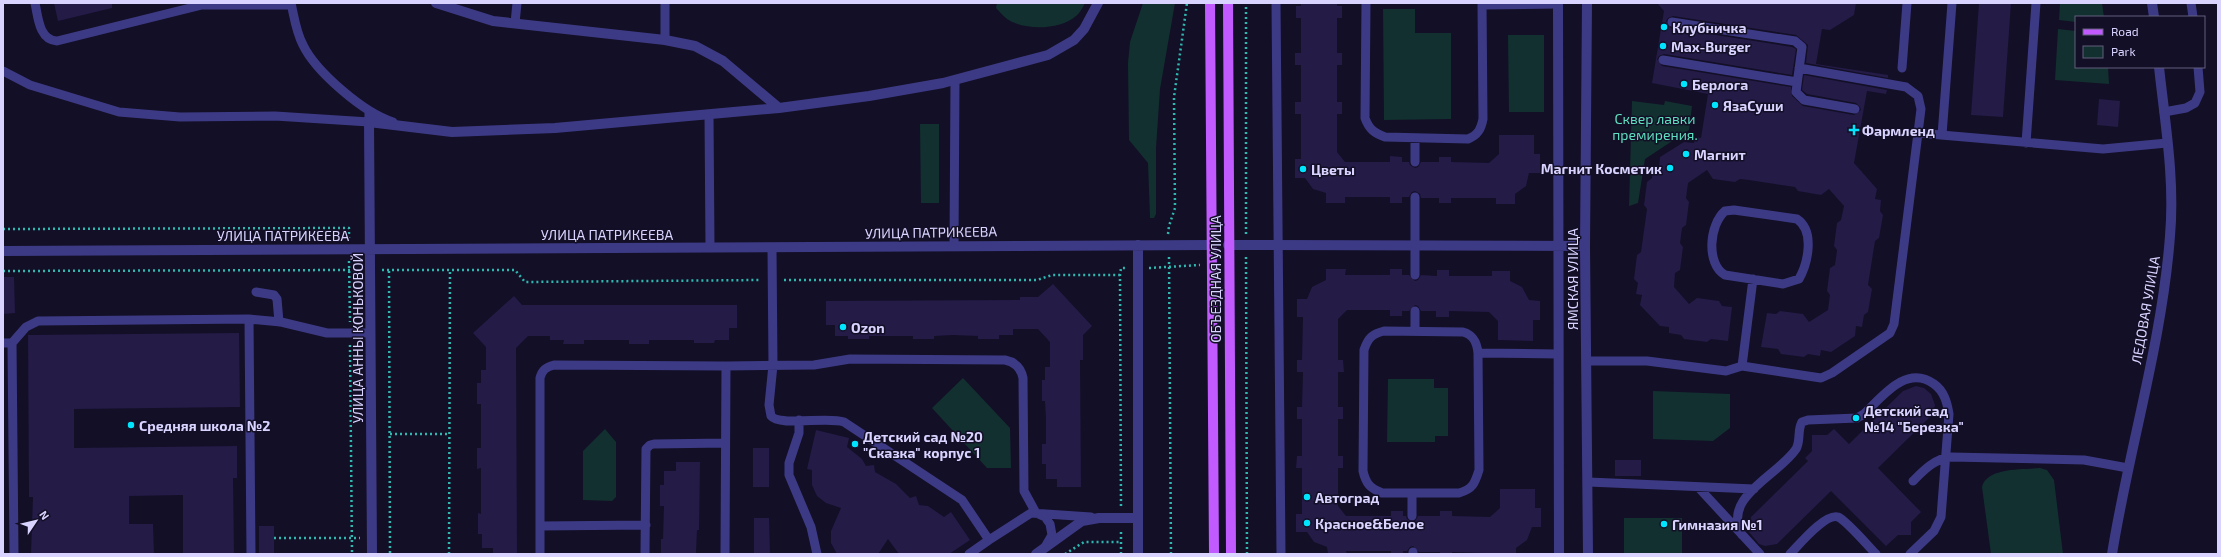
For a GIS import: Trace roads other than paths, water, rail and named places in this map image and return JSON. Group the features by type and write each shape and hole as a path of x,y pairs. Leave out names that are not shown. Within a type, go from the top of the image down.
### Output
{"main road":[{"name":"ОБЪЕЗДНАЯ УЛИЦА","path":"1210,3 1214,554"},
{"name":"ОБЪЕЗДНАЯ УЛИЦА","path":"1228,3 1228,245 1231,554"},
{"path":"1211,245 1228,245"}],"street":[{"path":"436,3 493,21 665,40 695,46 711,53 749,81 779,108"},
{"path":"369,117 404,125 452,132 555,128 779,108 869,96 954,80 1028,61 1062,48 1074,40 1084,29 1098,3"},
{"name":"ЯМСКАЯ УЛИЦА","path":"1558,3 1559,554"},
{"name":"ЯМСКАЯ УЛИЦА","path":"1587,3 1585,246 1588,554"},
{"path":"2152,3 2154,16"},
{"name":"ЛЕДОВАЯ УЛИЦА","path":"2112,554 2128,468 2161,314 2168,266 2172,200 2159,68"},
{"name":"УЛИЦА АННЫ КОНЬКОВОЙ","path":"369,117 372,554"},
{"path":"1138,245 1138,554"},
{"name":"УЛИЦА ПАТРИКЕЕВА","path":"3,250 1211,245"},
{"path":"1228,245 1585,246"},
{"path":"1036,554 1082,521 1099,518 1138,518"}],"lane":[{"path":"35,3 43,34 52,41 57,41 177,7 210,3 291,4 302,43 309,56 321,70 369,117"},
{"path":"515,23 517,3"},
{"path":"665,3 665,40"},
{"path":"1276,3 1281,554"},
{"path":"1366,3 1365,118 1368,127 1376,134 1385,137 1468,139 1476,136 1481,129 1483,119 1482,4 1558,3"},
{"path":"1902,68 1907,3"},
{"path":"1942,135 1952,3"},
{"path":"2026,143 2036,3"},
{"path":"2191,3 2193,16"},
{"path":"1672,22 1795,41 1802,47 1796,92 1804,100 1856,109"},
{"path":"1663,60 1797,82"},
{"path":"1587,361 1647,362 1726,371 1742,366 1821,378 1832,373 1890,333 1894,324 1921,109 1918,96 1906,87 1799,68"},
{"path":"2164,112 2186,108 2195,103 2200,92 2198,68"},
{"path":"3,70 30,85 90,104 139,114 180,117 369,117"},
{"path":"954,80 954,246"},
{"path":"709,115 710,248"},
{"path":"1918,133 2103,149 2167,143"},
{"path":"1415,138 1415,162"},
{"path":"1415,198 1415,275"},
{"path":"1734,210 1797,219 1803,223 1808,237 1804,270 1799,279 1783,284 1753,279 1725,275 1718,271 1712,254 1716,222 1720,215 1725,211 1734,210"},
{"path":"772,248 773,365 769,405 771,416 779,420 832,418 844,422 962,500 989,540"},
{"path":"1742,366 1753,279"},
{"path":"256,292 274,295 277,298 279,322"},
{"path":"1415,311 1415,332"},
{"path":"14,554 7,343 26,327 38,321 249,319 279,322 327,333 370,333"},
{"path":"249,319 251,554"},
{"path":"1384,331 1415,332 1469,333 1474,338 1478,353 1480,470 1476,483 1470,490 1459,493 1382,493 1372,489 1365,481 1363,471 1364,350 1367,340 1373,334 1384,331"},
{"path":"1478,353 1558,354"},
{"path":"540,554 540,378 542,372 548,367 814,365 850,359 1011,361 1020,368 1022,373 1024,491 1036,513 1048,520 1052,528 1051,538 1044,548"},
{"path":"725,554 726,366"},
{"path":"1742,535 1736,522 1737,510 1743,500 1795,450 1802,422 1808,420 1857,418 1864,414 1900,382 1911,378 1927,379 1938,387 1946,400 1948,414 1946,458 1940,522 1910,554"},
{"path":"799,420 798,433 789,463 789,475 811,526 817,554"},
{"path":"645,554 645,453 650,445 725,443"},
{"path":"1913,481 1929,465 1946,458 2084,460 2128,468"},
{"path":"1588,482 1754,489"},
{"path":"1698,487 1760,554"},
{"path":"1412,494 1412,516"},
{"path":"969,554 1027,515 1036,513 1099,518"},
{"path":"1790,554 1825,520 1833,517 1841,519 1876,554"},
{"path":"540,526 646,526"}],"place":[{"name":"Клубничка","path":"1664,27"},
{"name":"Max-Burger","path":"1663,46"},
{"name":"Берлога","path":"1684,84"},
{"name":"ЯзаСуши","path":"1715,105"},
{"name":"Фармленд","path":"1854,130"},
{"name":"Магнит","path":"1686,154"},
{"name":"Магнит Косметик","path":"1670,168"},
{"name":"Цветы","path":"1303,169"},
{"name":"Ozon","path":"843,327"},
{"name":"Детский сад №14 \"Березка\"","path":"1856,418"},
{"name":"Средняя школа №2","path":"131,425"},
{"name":"Детский сад №20 \"Сказка\" корпус 1","path":"855,444"},
{"name":"Автоград","path":"1307,497"},
{"name":"Красное&Белое","path":"1307,523"},
{"name":"Гимназия №1","path":"1664,524"}],"park label":[{"name":"Сквер лавки премирения.","path":"1655,126"}]}
